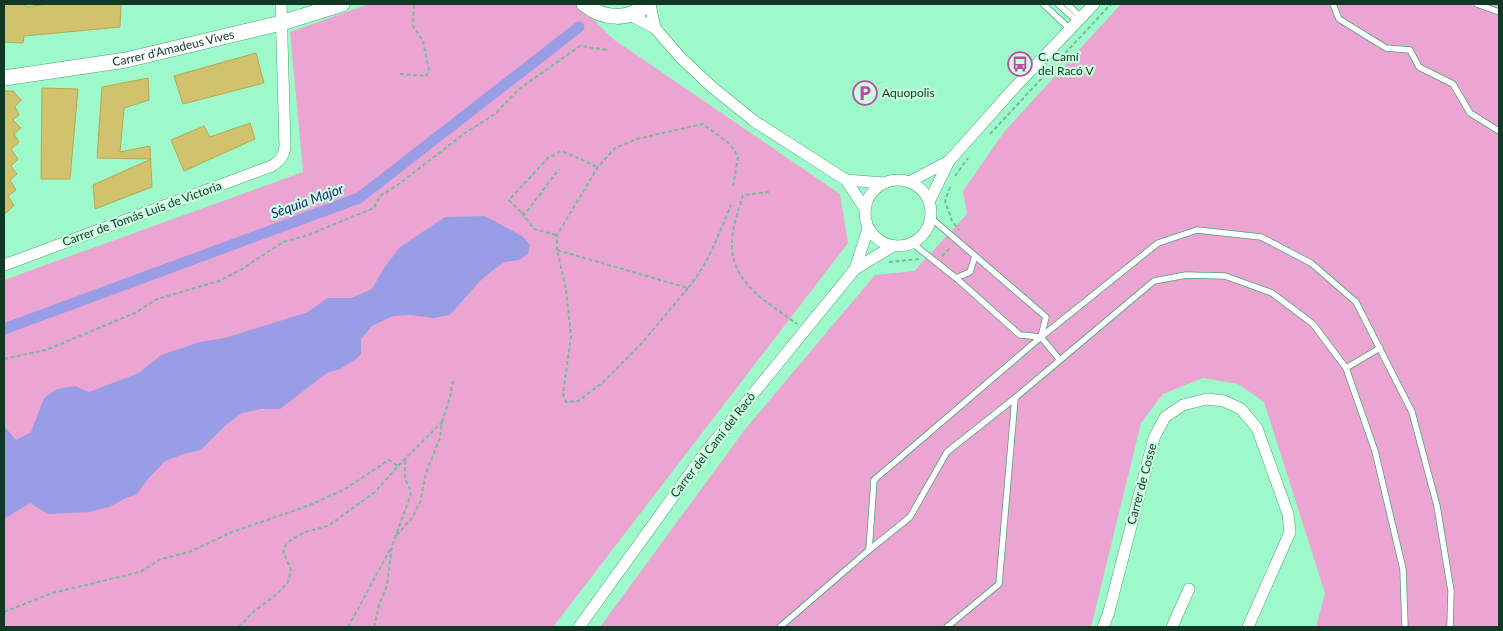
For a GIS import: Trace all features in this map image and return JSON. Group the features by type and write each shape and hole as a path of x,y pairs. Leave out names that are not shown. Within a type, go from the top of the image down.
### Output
{"street":[{"path":"281,4 281,23"},
{"name":"Carrer d'Amadeus Vives","path":"4,78 126,60 281,23 342,4"},
{"path":"584,4 591,10 610,17 630,15 649,4 655,28"},
{"path":"929,202 949,161 1094,4"},
{"path":"630,15 655,28 712,87 754,121 846,180 865,209"},
{"name":"Carrer de Tomás Luis de Victoria","path":"4,265 272,166 280,161 284,155 285,146 281,23"},
{"path":"909,182 949,161"},
{"path":"846,180 884,183 896,180 909,182 922,190 929,202 931,218 922,235 912,243 893,246 879,240 868,229 865,209 871,193 884,183"},
{"name":"Carrer del Camí del Racó","path":"855,269 868,229"},
{"name":"Carrer del Camí del Racó","path":"579,627 704,454 855,269 893,246"},
{"name":"Carrer de Cosse","path":"1103,627 1108,615 1154,438 1165,417 1183,405 1207,399 1224,401 1241,410 1257,428 1288,514 1290,532 1248,627"},
{"path":"1172,627 1189,589"}],"lane":[{"path":"1043,4 1076,22"},
{"path":"1058,4 1076,22"},
{"path":"1067,4 1076,22"},
{"path":"1333,4 1339,19 1386,48 1410,50 1419,67 1454,84 1470,113 1499,131"},
{"path":"1477,4 1499,12"},
{"path":"931,218 1046,317 1041,337"},
{"path":"870,550 874,480 1041,337 1158,243 1197,230 1261,237 1311,263 1356,302 1412,412 1437,506 1451,591 1450,627"},
{"path":"912,243 956,278 1020,335 1041,337 1059,359"},
{"path":"956,278 970,272 975,256"},
{"path":"780,627 910,517 947,452 1015,398 1059,359 1154,281 1186,275 1225,276 1272,293 1313,324 1346,368 1375,451 1403,569 1405,627"},
{"path":"1346,368 1380,348"},
{"path":"947,627 999,584 1015,398"}],"path":[{"path":"400,74 426,76 429,71 423,41 413,26 414,4"},
{"path":"989,135 1111,4"},
{"path":"4,359 46,350 135,313 157,299 219,281 242,269 283,242 308,235 374,208 380,196 495,114 519,89 580,46 608,50"},
{"path":"731,205 701,272 642,343 602,383 578,401 566,402 563,394 572,336 566,289 557,250 557,235 598,167 615,148 637,139 704,124 730,144 738,157 733,186"},
{"path":"557,235 534,229 509,200 548,158 562,150 598,167"},
{"path":"952,180 970,155"},
{"path":"521,212 526,214 559,169"},
{"path":"881,263 918,259 933,266 957,240 962,234 952,221 945,201 950,187"},
{"path":"769,192 743,195 736,218 732,247 736,269 754,293 805,330"},
{"path":"557,250 688,288"},
{"path":"395,537 412,518 420,502 426,473 440,438 452,381"},
{"path":"239,627 253,612 277,594 288,582 291,570 283,552 286,544 306,532 328,526 375,492 442,422"},
{"path":"4,612 52,593 140,572 161,559 189,552 232,532 310,505 346,489 389,460 398,466"},
{"path":"374,627 386,585 392,546 411,494 410,486 405,478 405,460"},
{"path":"348,627 392,546"}],"shaded area":[{"path":"369,4 578,4 613,39 840,194 848,243 553,627 4,627 4,280 303,172 290,32"},
{"path":"1121,4 1499,4 1499,627 1316,627 1325,593 1264,402 1238,384 1203,378 1163,394 1141,423 1091,627 600,627 746,428 875,275 914,271 967,214 963,191 1004,132"}],"water":[{"path":"485,216 522,236 530,245 528,254 519,260 505,262 493,270 479,282 450,315 434,318 410,315 393,316 372,326 361,339 361,354 355,360 340,369 327,373 280,409 261,409 242,413 227,424 201,450 165,461 136,495 109,507 89,512 48,514 30,503 4,519 4,426 16,440 31,432 44,398 57,389 75,386 89,392 139,373 161,355 200,342 225,338 308,312 327,298 351,298 372,289 384,268 400,247 445,217"}],"building":[{"path":"4,4 26,4 26,7 48,4 121,4 120,27 24,36 23,43 4,42"},
{"path":"256,53 264,83 183,104 174,76"},
{"path":"148,78 149,100 124,108 120,152 150,146 151,159 97,158 102,87"},
{"path":"42,88 78,89 70,179 41,179"},
{"path":"4,91 13,91 21,100 15,107 19,115 13,120 21,128 14,134 19,142 11,149 18,159 11,166 17,174 10,180 16,190 8,196 14,205 4,215"},
{"path":"250,123 255,139 184,171 171,140 204,126 210,137"},
{"path":"151,159 152,187 95,209 93,185"}],"waterway":[{"name":"Sèquia Major","path":"4,329 359,198 579,27"}],"place":[{"name":"C. Camí del Racó V","path":"1020,64"},
{"name":"Aquopolis","path":"865,93"}]}
